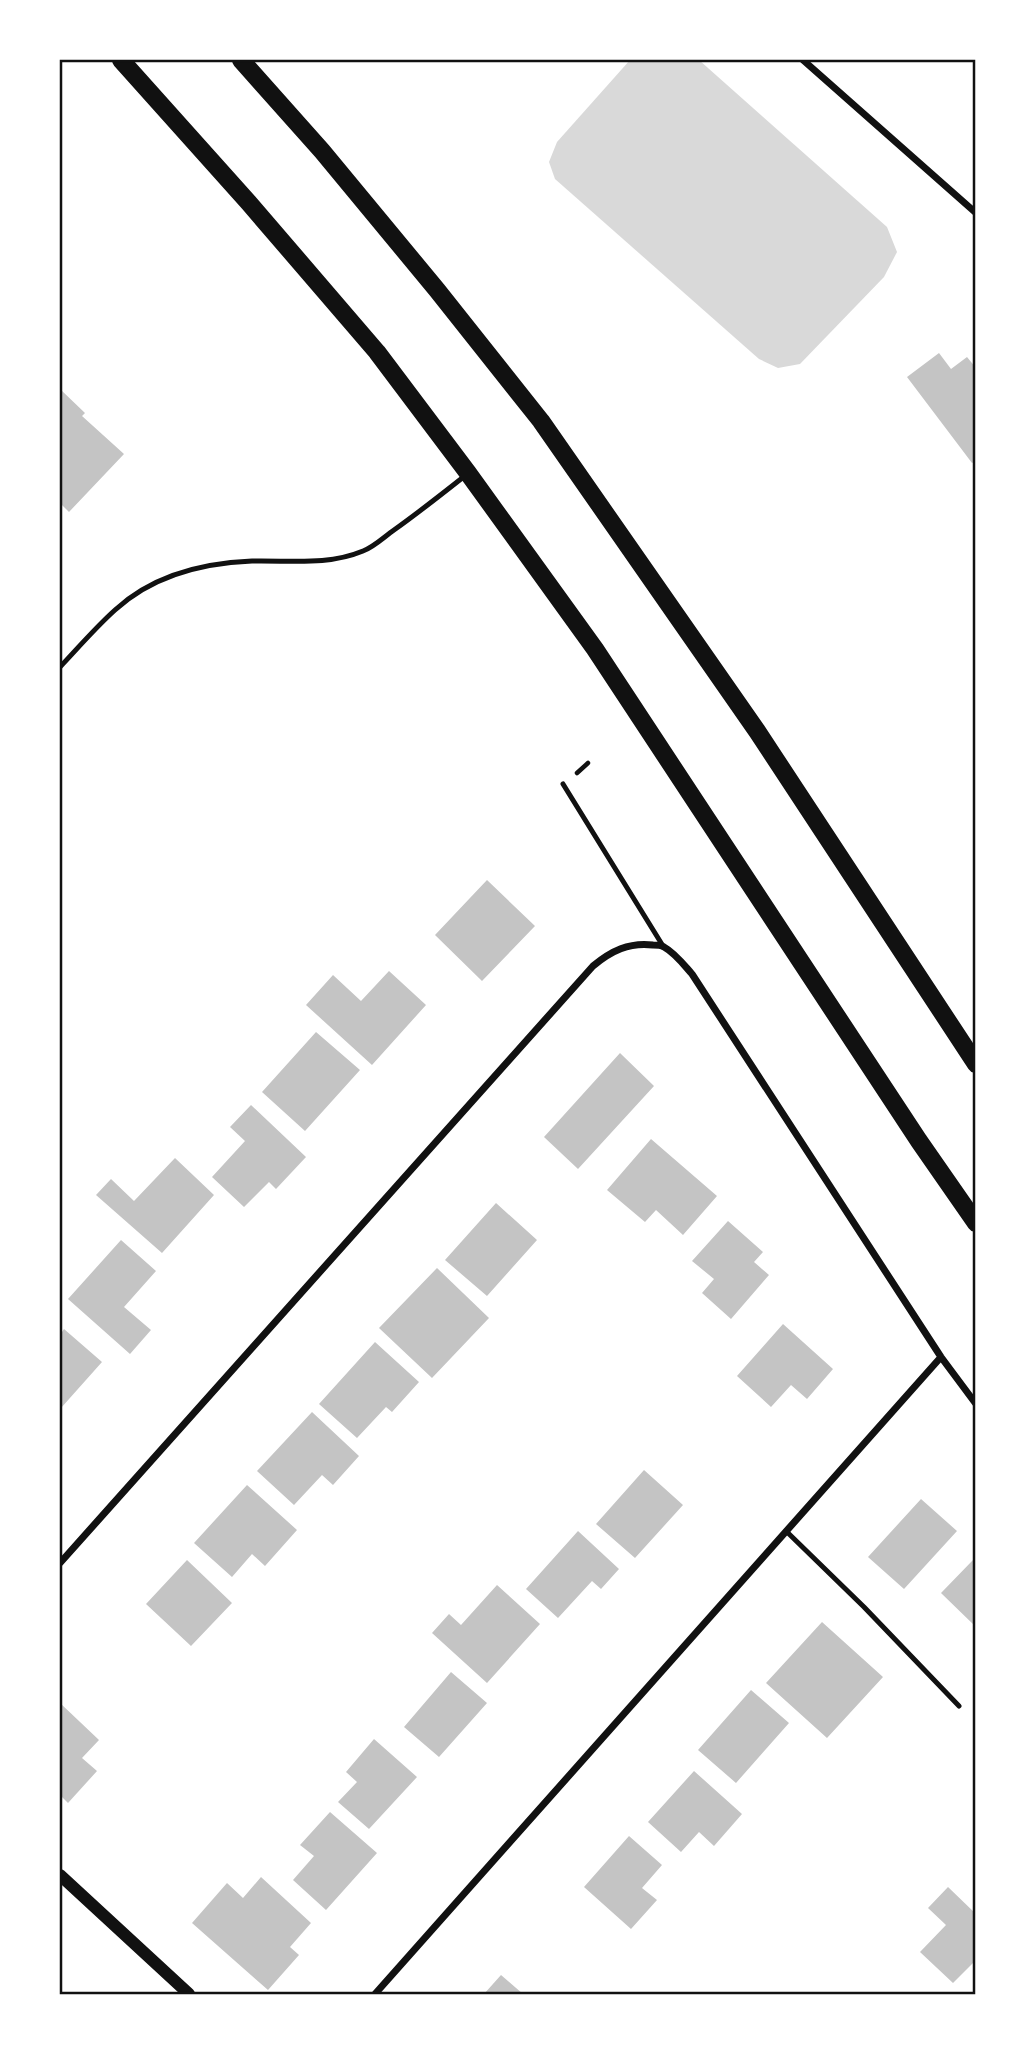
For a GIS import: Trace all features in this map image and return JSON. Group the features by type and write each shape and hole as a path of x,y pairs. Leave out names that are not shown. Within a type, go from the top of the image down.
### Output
{"main road":[{"path":"121,60 377,352 468,473 595,649 975,1223"},
{"path":"241,60 348,183 541,421 757,731 975,1064"}],"street":[{"path":"803,60 975,213"},
{"path":"60,1563 593,967 607,954 639,943 663,946 679,958 692,974 941,1357 975,1404"},
{"path":"374,1994 941,1357"},
{"path":"60,1875 189,1994"}],"lane":[{"path":"60,667 116,609 144,588 175,573 207,565 253,561 329,561 366,550 468,473"},
{"path":"562,784 663,946"},
{"path":"786,1531 959,1706"}],"shaded area":[{"path":"630,60 699,60 887,227 897,252 884,277 800,364 778,368 759,359 555,179 549,162 557,142"}],"building":[{"path":"939,353 951,369 967,357 976,368 976,461 972,463 907,377"},
{"path":"60,389 85,413 82,416 124,454 69,512 60,503"},
{"path":"487,880 535,926 482,981 435,935"},
{"path":"389,971 426,1005 372,1065 306,1005 333,975 361,1001"},
{"path":"316,1032 360,1070 305,1131 262,1092"},
{"path":"620,1053 654,1086 578,1169 544,1137"},
{"path":"251,1105 306,1157 276,1189 269,1182 244,1207 212,1177 245,1141 230,1127"},
{"path":"651,1139 717,1196 683,1235 656,1210 645,1222 607,1190"},
{"path":"175,1158 214,1195 162,1253 96,1195 111,1179 134,1201"},
{"path":"496,1203 537,1240 487,1296 445,1260"},
{"path":"728,1221 763,1252 754,1262 769,1275 731,1319 702,1293 714,1279 692,1261"},
{"path":"121,1240 156,1271 124,1307 151,1330 130,1354 68,1299"},
{"path":"437,1268 489,1318 432,1378 379,1328"},
{"path":"783,1324 833,1369 807,1399 791,1385 771,1407 737,1376"},
{"path":"64,1329 102,1362 61,1408 60,1335"},
{"path":"375,1342 419,1382 392,1412 386,1407 357,1438 319,1404"},
{"path":"312,1412 359,1456 333,1485 322,1475 294,1505 257,1471"},
{"path":"644,1470 683,1505 635,1558 596,1524"},
{"path":"247,1485 297,1530 265,1566 252,1554 232,1577 194,1543"},
{"path":"921,1499 957,1531 904,1589 868,1557"},
{"path":"578,1531 619,1569 601,1589 592,1581 558,1618 526,1589"},
{"path":"187,1560 232,1603 191,1646 146,1604"},
{"path":"973,1560 976,1562 976,1627 941,1593"},
{"path":"497,1585 540,1624 487,1683 432,1633 449,1614 461,1625"},
{"path":"822,1622 883,1677 827,1738 766,1683"},
{"path":"451,1672 487,1703 439,1757 404,1727"},
{"path":"751,1690 789,1723 736,1783 698,1750"},
{"path":"60,1703 99,1740 82,1758 97,1771 68,1803 60,1795"},
{"path":"374,1739 417,1777 369,1829 338,1802 357,1782 346,1772"},
{"path":"694,1771 742,1814 714,1846 699,1832 681,1852 648,1822"},
{"path":"330,1812 377,1853 326,1910 293,1880 314,1856 300,1845"},
{"path":"629,1836 662,1865 642,1888 657,1900 631,1929 584,1887"},
{"path":"261,1877 311,1923 290,1947 299,1955 268,1990 192,1923 227,1883 243,1898"},
{"path":"948,1887 976,1914 976,1960 953,1983 920,1952 946,1925 928,1908"},
{"path":"501,1975 523,1994 484,1994"}]}
